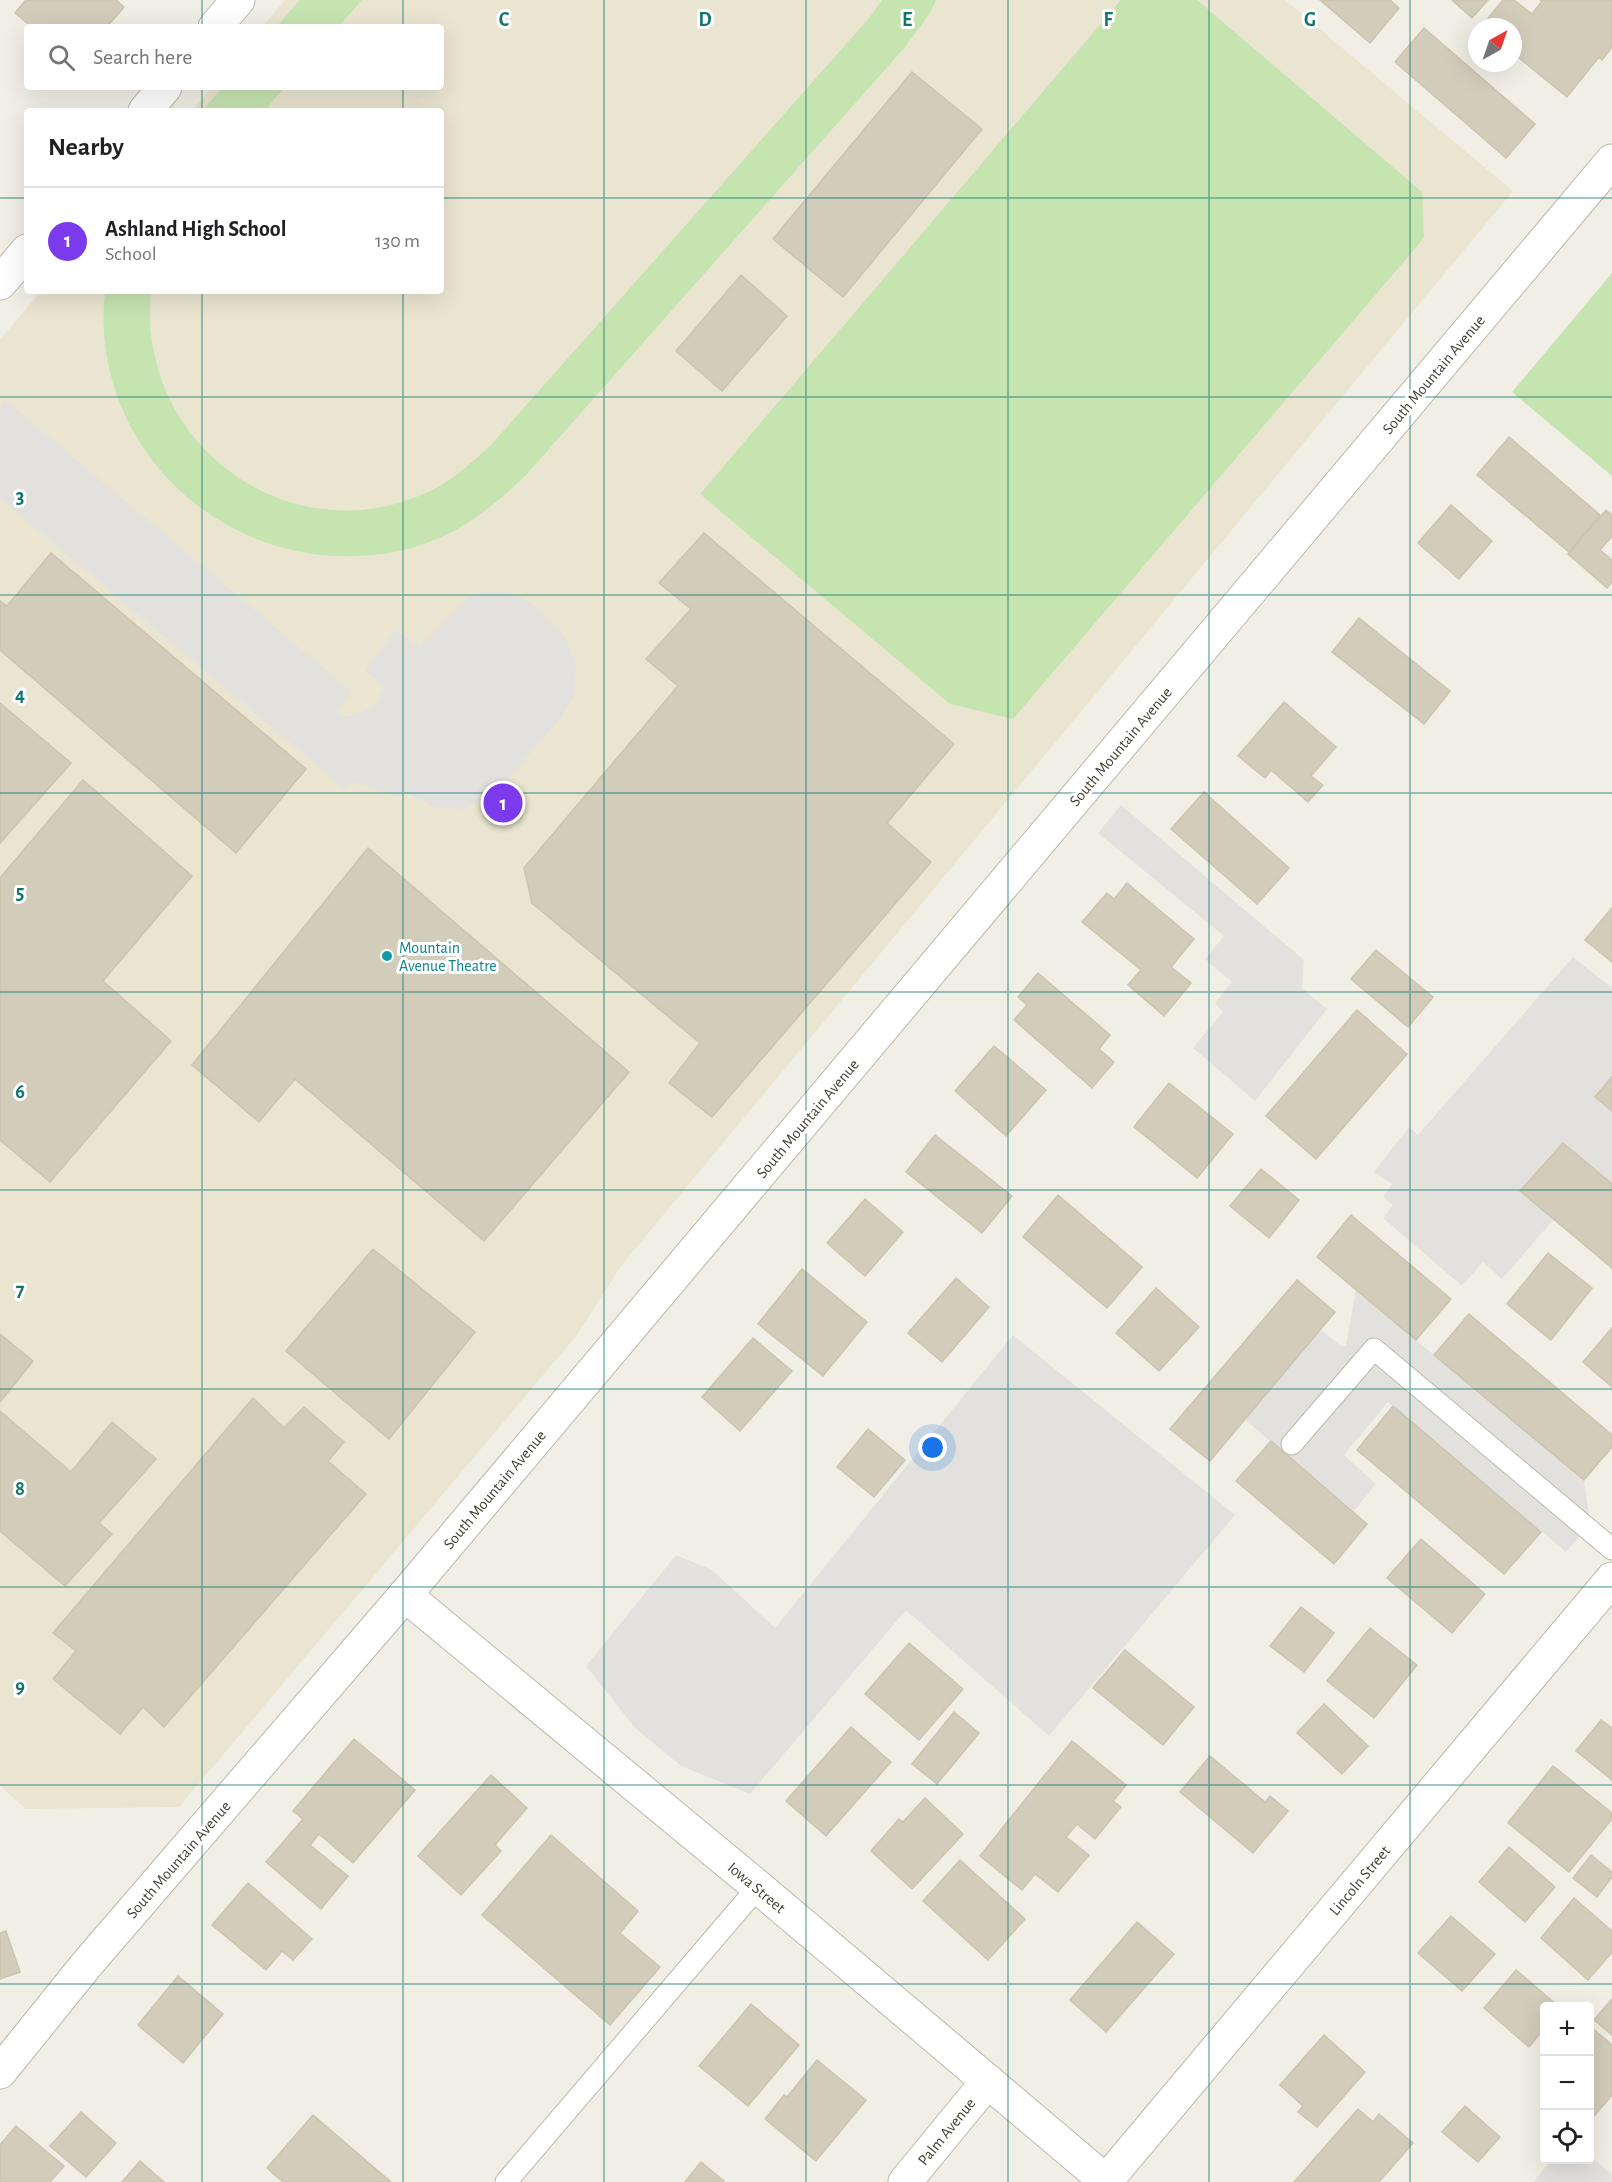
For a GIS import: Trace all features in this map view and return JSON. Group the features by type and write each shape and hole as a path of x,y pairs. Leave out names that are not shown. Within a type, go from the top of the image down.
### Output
{"street":[{"path":"218,24 238,0"},
{"path":"148,108 162,90"},
{"name":"South Mountain Avenue","path":"0,2072 87,1965 405,1595 1612,161"},
{"path":"0,283 24,254"},
{"name":"Lincoln Street","path":"1107,2182 1612,1579"},
{"name":"Iowa Street","path":"405,1595 758,1887 1107,2182"},
{"name":"Palm Avenue","path":"905,2182 988,2081"}],"lane":[{"path":"1292,1444 1374,1349 1612,1550"},
{"path":"506,2182 758,1887"}],"shaded area":[{"path":"285,0 1285,0 1513,191 621,1266 577,1335 179,1807 26,1809 0,1786 0,340 38,294 444,294 444,108 194,108 210,90 444,90 444,24 265,24"},
{"path":"5,400 352,692 337,710 339,716 352,716 371,708 386,689 365,670 396,630 420,647 468,597 488,591 515,594 537,608 564,635 576,664 574,696 558,721 494,795 464,809 435,807 406,793 396,796 352,781 344,788 0,498 0,406"},
{"path":"1121,805 1304,960 1302,988 1327,1009 1255,1101 1193,1048 1223,1012 1215,1003 1232,982 1205,959 1224,936 1098,833"},
{"path":"1573,957 1612,988 1612,1077 1595,1097 1612,1111 1612,1184 1563,1143 1521,1191 1554,1219 1502,1279 1483,1262 1462,1286 1383,1218 1393,1205 1383,1197 1392,1184 1374,1172 1409,1127 1418,1135"},
{"path":"1356,1290 1584,1480 1590,1524 1566,1552 1388,1402 1344,1455 1376,1484 1354,1511 1245,1420 1320,1329 1342,1347 1346,1345"},
{"path":"1013,1335 1235,1515 1049,1736 906,1610 750,1794 681,1766 635,1728 586,1666 676,1555 712,1570 775,1628"},
{"path":"1594,2159 1612,2174 1612,2182 1533,2182 1548,2165 1594,2164"}],"green space":[{"path":"300,0 362,0 341,24 279,24"},
{"path":"882,0 936,0 930,13 905,47 526,475 490,507 465,525 436,539 390,553 359,556 305,553 255,538 210,514 171,482 140,442 117,396 105,345 105,294 151,294 153,347 169,398 198,441 236,476 281,499 331,510 385,507 445,483 466,468 491,445 870,17"},
{"path":"1121,0 1197,0 1422,192 1424,238 1013,719 950,704 700,494"},
{"path":"220,90 282,90 267,108 205,108"},
{"path":"1612,273 1612,476 1512,392"}],"building":[{"path":"26,0 116,0 124,7 110,24 28,24 15,13"},
{"path":"1320,0 1390,0 1399,8 1370,43"},
{"path":"1452,0 1488,0 1472,18"},
{"path":"1503,0 1514,0 1532,14 1542,1 1540,0 1612,0 1612,47 1602,60 1599,57 1567,97 1522,60 1522,18 1488,18"},
{"path":"1424,28 1468,66 1468,72 1475,72 1535,124 1506,158 1395,62"},
{"path":"912,72 982,129 843,297 773,239"},
{"path":"741,275 787,316 722,391 676,351"},
{"path":"1509,437 1600,515 1569,552 1477,475"},
{"path":"1451,505 1492,541 1459,579 1418,543"},
{"path":"1606,510 1612,515 1612,536 1600,550 1612,560 1612,582 1607,588 1568,554"},
{"path":"704,533 954,744 887,823 931,862 712,1117 669,1083 700,1043 532,903 524,868 678,686 646,659 691,609 659,583"},
{"path":"51,553 306,769 236,853 0,650 0,601 7,606"},
{"path":"1359,618 1450,691 1424,724 1332,652"},
{"path":"1284,702 1336,747 1311,776 1323,785 1308,802 1271,770 1265,778 1238,756"},
{"path":"0,703 71,763 0,843"},
{"path":"83,780 192,876 103,981 171,1041 50,1182 0,1140 0,878"},
{"path":"1204,792 1289,868 1257,904 1171,829"},
{"name":"Mountain Avenue Theatre","path":"368,848 629,1072 484,1241 295,1079 259,1122 192,1065"},
{"path":"1127,883 1194,939 1171,967 1191,983 1164,1016 1128,985 1141,970 1082,922 1107,893 1114,899"},
{"path":"1612,908 1612,962 1585,940"},
{"path":"1376,950 1433,997 1408,1027 1351,979"},
{"path":"1038,973 1110,1035 1099,1049 1114,1062 1092,1088 1014,1020 1027,1005 1018,997"},
{"path":"1357,1010 1407,1054 1316,1159 1266,1116"},
{"path":"994,1046 1046,1090 1006,1136 955,1091"},
{"path":"1612,1077 1612,1111 1595,1097"},
{"path":"1169,1083 1233,1134 1197,1178 1134,1127"},
{"path":"935,1135 1012,1196 982,1233 906,1172"},
{"path":"1563,1143 1612,1184 1612,1268 1520,1191"},
{"path":"1261,1169 1299,1200 1269,1238 1230,1206"},
{"path":"1058,1195 1142,1267 1107,1308 1023,1237"},
{"path":"865,1199 903,1232 865,1276 827,1243"},
{"path":"1351,1215 1451,1299 1416,1340 1317,1257"},
{"path":"373,1249 475,1332 389,1439 286,1351"},
{"path":"1548,1253 1592,1288 1551,1340 1507,1304"},
{"path":"802,1269 867,1322 823,1376 758,1324"},
{"path":"956,1278 989,1307 942,1362 908,1333"},
{"path":"1297,1280 1335,1312 1210,1461 1170,1429"},
{"path":"1156,1288 1199,1327 1159,1371 1116,1333"},
{"path":"1469,1314 1612,1435 1612,1447 1584,1480 1434,1355"},
{"path":"1612,1328 1612,1387 1583,1362"},
{"path":"0,1334 33,1361 0,1402"},
{"path":"753,1338 792,1371 740,1431 702,1397"},
{"path":"253,1398 284,1428 304,1407 344,1442 328,1461 366,1494 164,1727 143,1707 120,1734 53,1679 76,1651 53,1633"},
{"path":"1393,1406 1541,1532 1504,1574 1357,1450"},
{"path":"0,1411 71,1472 112,1422 156,1459 99,1523 112,1534 65,1586 0,1531"},
{"path":"868,1429 905,1460 874,1497 837,1467"},
{"path":"1271,1441 1367,1524 1334,1564 1236,1481"},
{"path":"1421,1539 1485,1594 1452,1633 1387,1578"},
{"path":"1301,1607 1334,1633 1304,1672 1270,1646"},
{"path":"1370,1628 1417,1665 1374,1718 1327,1681"},
{"path":"909,1643 963,1689 919,1740 865,1694"},
{"path":"1125,1650 1194,1707 1163,1745 1093,1688"},
{"path":"1324,1704 1368,1746 1342,1774 1297,1733"},
{"path":"954,1712 979,1733 937,1784 912,1764"},
{"path":"1601,1720 1612,1728 1612,1780 1576,1751"},
{"path":"851,1727 891,1762 826,1836 786,1801"},
{"path":"354,1739 415,1790 353,1863 319,1834 310,1845 348,1876 321,1909 266,1862 303,1819 293,1811"},
{"path":"1072,1741 1126,1785 1113,1801 1121,1807 1095,1839 1077,1824 1066,1837 1089,1855 1058,1892 1035,1874 1022,1890 980,1856"},
{"path":"1210,1756 1265,1802 1270,1796 1288,1811 1253,1853 1180,1792"},
{"path":"1553,1766 1612,1813 1612,1819 1569,1872 1508,1823"},
{"path":"491,1775 527,1808 495,1845 501,1851 461,1895 418,1856"},
{"path":"925,1798 963,1834 912,1889 871,1851 899,1819 903,1822"},
{"path":"551,1835 638,1911 620,1933 660,1967 610,2025 482,1915"},
{"path":"1509,1847 1555,1887 1525,1922 1479,1882"},
{"path":"1591,1855 1612,1872 1612,1877 1597,1897 1573,1878"},
{"path":"960,1860 1025,1919 988,1960 923,1901"},
{"path":"248,1883 312,1939 293,1960 282,1951 266,1970 212,1925"},
{"path":"1574,1898 1612,1931 1612,1952 1588,1980 1541,1938"},
{"path":"1451,1916 1495,1954 1462,1991 1418,1953"},
{"path":"1137,1922 1174,1954 1106,2032 1070,2000"},
{"path":"6,1931 20,1972 0,1979 0,1933"},
{"path":"1516,1970 1553,2002 1540,2002 1540,2034 1529,2047 1484,2008"},
{"path":"178,1976 223,2014 183,2063 138,2025"},
{"path":"1612,1999 1612,2035 1594,2020"},
{"path":"751,2004 799,2045 748,2106 699,2066"},
{"path":"1594,2030 1612,2045 1612,2095 1594,2116"},
{"path":"1324,2035 1365,2072 1317,2127 1298,2112 1303,2106 1280,2085"},
{"path":"817,2060 866,2100 816,2161 765,2119 784,2095 787,2097"},
{"path":"1465,2106 1500,2137 1478,2162 1442,2132"},
{"path":"1358,2109 1373,2122 1379,2114 1413,2143 1379,2182 1294,2182"},
{"path":"81,2112 116,2143 86,2177 50,2146"},
{"path":"313,2115 391,2182 283,2182 267,2168"},
{"path":"16,2126 64,2166 50,2182 0,2182 0,2145"},
{"path":"140,2161 164,2182 122,2182"},
{"path":"701,2162 724,2181 685,2182"}],"place":[{"name":"Ashland High School","path":"503,803"},
{"name":"Mountain Avenue Theatre","path":"387,956"}]}
